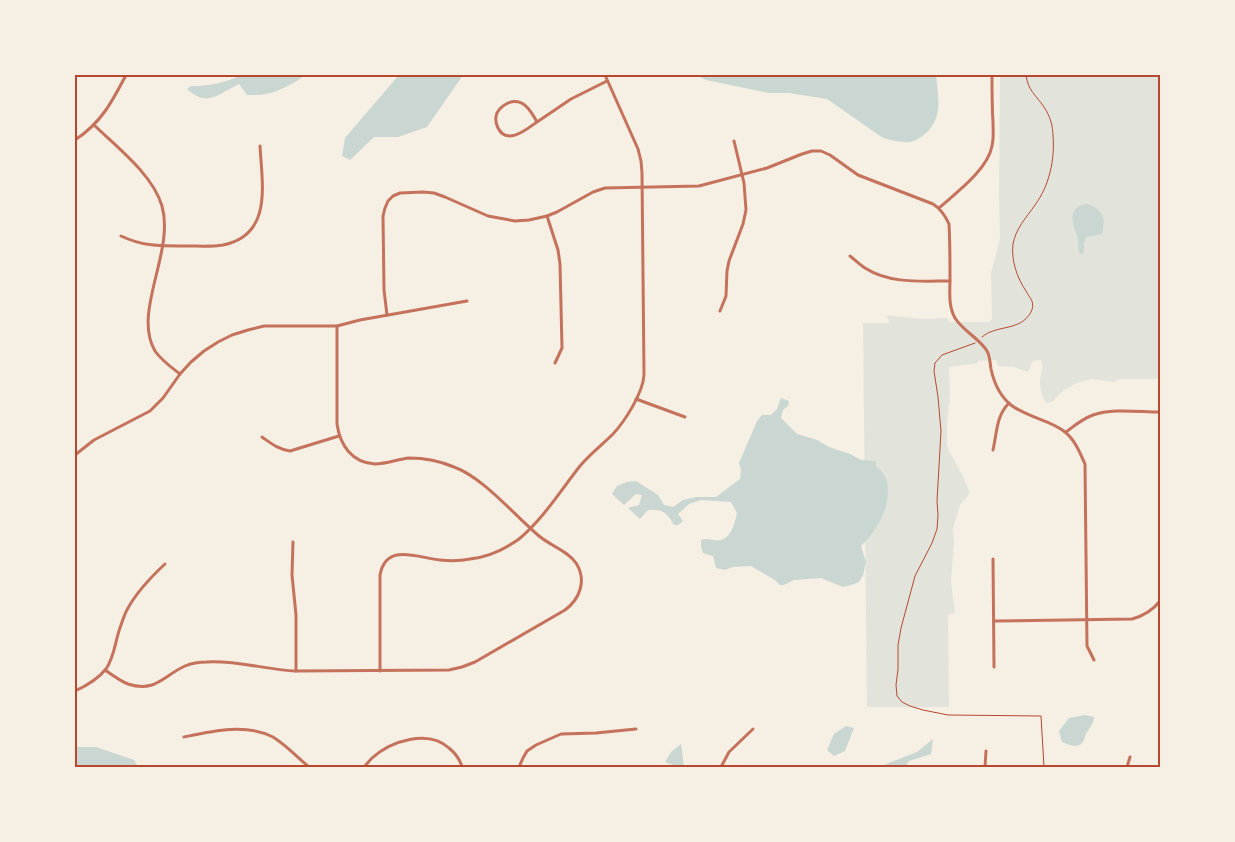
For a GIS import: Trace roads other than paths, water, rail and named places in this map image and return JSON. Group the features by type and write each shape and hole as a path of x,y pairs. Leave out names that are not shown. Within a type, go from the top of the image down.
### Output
{"street":[{"path":"75,140 94,125 111,104 126,75"},
{"path":"380,671 380,575 383,563 394,555 410,554 439,560 456,561 472,559 488,555 518,540 531,528 583,463 620,426 641,388 644,375 641,161 638,149 605,75"},
{"path":"940,208 977,173 989,155 993,136 992,75"},
{"path":"537,122 532,111 522,103 514,101 504,106 496,114 500,132 507,136 518,135 571,99 607,81"},
{"path":"94,125 142,172 158,194 165,220 165,234 148,313 148,328 151,342 158,355 180,374"},
{"path":"720,311 726,296 729,261 743,224 746,210 742,175 734,141"},
{"path":"121,236 132,242 147,245 216,246 233,242 250,231 260,213 262,203 260,146"},
{"path":"387,315 384,290 383,216 384,208 388,202 400,192 434,193 488,216 515,221 529,220 557,212 593,192 605,188 699,186 767,168 812,151 830,155 858,175 926,200 940,208 949,224 950,300 954,316 958,323 986,350 995,382 1001,394 1021,412 1066,432 1080,452 1084,464 1087,646 1094,660"},
{"path":"547,216 558,250 560,264 562,348 555,363"},
{"path":"850,256 866,269 902,281 950,281"},
{"path":"75,455 94,440 150,411 163,398 191,362 204,351 232,335 264,326 337,326 360,320 468,301"},
{"path":"105,670 127,684 144,686 153,685 181,668 196,663 227,662 296,671 449,670 462,667 487,656 572,604 577,597 581,589 580,571 570,556 550,545 471,476 441,462 409,458 375,464 357,458 349,452 339,436 337,424 337,326"},
{"path":"636,399 685,417"},
{"path":"993,450 997,422 1004,408 1009,403"},
{"path":"1066,432 1082,420 1093,415 1115,411 1160,412"},
{"path":"262,437 274,447 290,450 339,436"},
{"path":"293,542 292,575 296,615 296,671"},
{"path":"993,559 994,666"},
{"path":"75,691 86,686 105,670 128,608 144,584 165,564"},
{"path":"994,621 1132,619 1149,611 1160,601"},
{"path":"519,767 527,751 561,734 636,729"},
{"path":"720,767 729,752 753,729"},
{"path":"184,736 235,730 260,732 272,737 309,767"},
{"path":"364,767 382,751 415,739 431,739 441,742 454,753 462,767"},
{"path":"985,767 986,751"},
{"path":"1127,767 1130,757"}]}
